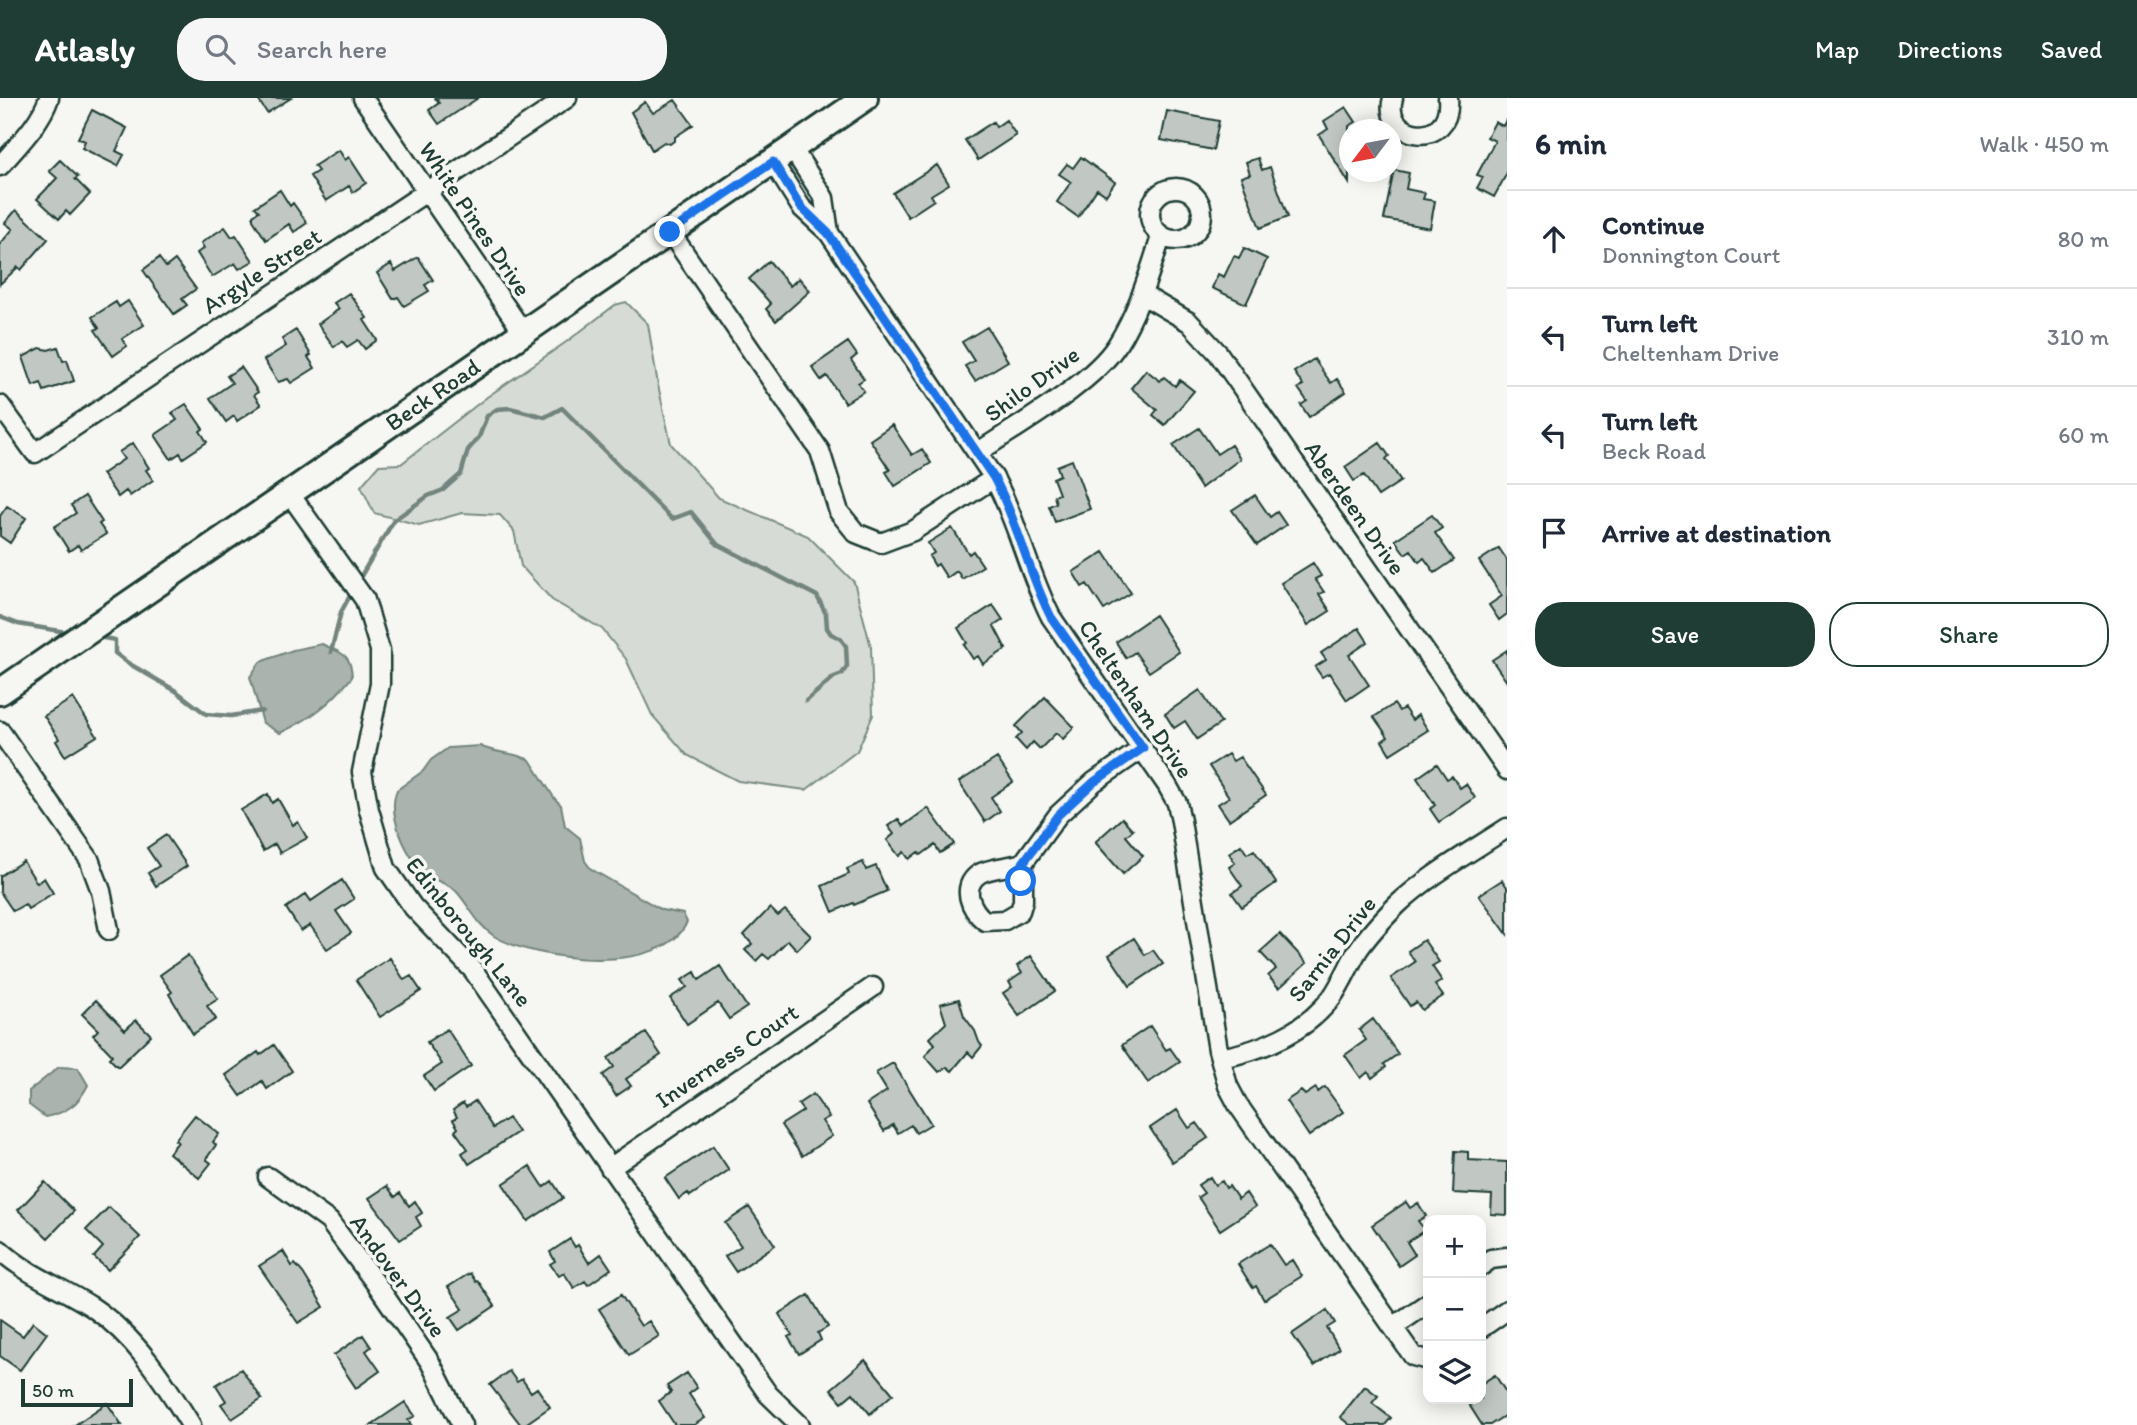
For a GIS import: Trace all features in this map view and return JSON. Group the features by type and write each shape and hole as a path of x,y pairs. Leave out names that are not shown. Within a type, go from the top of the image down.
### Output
{"main road":[{"name":"Beck Road","path":"0,692 865,98"}],"street":[{"path":"0,166 29,133 45,110 49,98"},
{"name":"White Pines Drive","path":"363,98 523,332"},
{"name":"Argyle Street","path":"0,405 35,453 566,98"},
{"path":"1394,98 1393,114 1399,124 1407,131 1418,134 1439,128 1446,119 1448,98"},
{"name":"Cheltenham Drive","path":"783,155 824,198 828,233 994,478 1008,507 1040,596 1051,617 1143,748 1177,803 1221,1058 1228,1086 1238,1105 1413,1356 1423,1359"},
{"path":"670,232 820,451 839,512 856,533 881,543 913,531 994,478"},
{"name":"Shilo Drive","path":"977,453 1092,373 1116,346 1143,295 1161,237"},
{"name":"Aberdeen Drive","path":"1143,295 1189,322 1219,353 1507,770"},
{"name":"Edinborough Lane","path":"289,493 365,600 380,650 380,684 362,772 369,810 386,869 414,908 473,970 768,1394 800,1425"},
{"path":"0,731 89,859 101,891 109,930"},
{"path":"1023,863 1069,804 1094,782 1143,748"},
{"name":"Sarnia Drive","path":"1221,1058 1278,1040 1309,1020 1333,996 1358,951 1399,903 1507,828"},
{"name":"Inverness Court","path":"610,1168 873,986"},
{"name":"Andover Drive","path":"268,1177 329,1222 430,1362 462,1425"},
{"path":"0,1250 21,1267 94,1308 127,1334 191,1425"},
{"path":"1486,1262 1507,1256"},
{"path":"1393,1327 1423,1306"},
{"path":"1486,1325 1507,1310"}],"shaded area":[{"path":"626,302 648,324 671,444 719,498 808,536 854,582 871,647 873,715 857,751 806,790 738,781 687,755 652,715 626,659 602,629 552,600 521,566 514,531 500,515 462,513 419,525 374,513 361,486 379,465 401,464 487,397 615,305"},
{"path":"322,644 344,655 350,663 352,677 311,716 280,733 263,723 250,677 260,662 293,650"},
{"path":"480,746 530,760 561,805 565,826 580,838 585,861 591,869 662,910 683,914 687,922 673,939 652,951 626,957 597,959 538,952 494,936 456,891 420,869 397,824 394,800 397,790 448,748"},
{"path":"59,1067 78,1068 88,1085 71,1107 45,1117 29,1105 29,1091"}],"building":[{"path":"257,98 291,98 267,113"},
{"path":"435,98 478,98 439,124 429,110 439,103"},
{"path":"675,100 693,125 675,137 670,144 664,142 652,150 631,112 645,102 653,113"},
{"path":"1346,107 1354,119 1339,119 1339,167 1319,135 1328,129 1324,121"},
{"path":"92,110 127,128 116,151 124,155 118,166 82,148 85,141 78,138"},
{"path":"1167,111 1219,121 1213,150 1161,140"},
{"path":"1507,118 1507,173 1494,197 1477,188 1483,177 1477,175 1495,141 1487,137 1495,122 1503,126"},
{"path":"1006,120 1016,135 978,160 965,140 993,122 996,127"},
{"path":"339,150 345,160 349,157 366,183 353,192 349,186 326,201 310,176 318,171 314,166"},
{"path":"1081,157 1115,182 1106,195 1097,189 1078,217 1057,202 1071,182 1059,174 1067,164 1073,168"},
{"path":"1258,158 1262,170 1270,167 1288,217 1260,228 1241,177 1250,174 1246,162"},
{"path":"60,160 78,177 75,179 90,194 70,215 66,211 59,219 37,199 57,178 49,171"},
{"path":"937,165 949,184 931,195 934,200 908,217 893,193"},
{"path":"1402,172 1409,173 1406,189 1425,193 1423,199 1435,201 1430,228 1384,219 1392,182 1402,182"},
{"path":"280,190 290,206 293,203 307,223 294,232 289,224 266,240 253,220 253,215 259,211 255,207"},
{"path":"16,210 48,239 21,270 18,267 0,284 0,244 13,229 5,223"},
{"path":"225,227 232,237 236,235 253,261 239,269 235,263 212,277 197,253 204,248 201,243"},
{"path":"1244,248 1267,259 1246,304 1212,288 1218,274 1224,277 1234,256 1239,258"},
{"path":"418,257 433,280 425,285 429,291 404,306 398,297 393,299 377,273 391,264 395,271"},
{"path":"159,258 166,267 175,260 196,289 182,299 187,305 174,314 143,270"},
{"path":"769,261 790,286 799,278 810,291 776,321 766,309 771,304 749,279"},
{"path":"349,293 367,318 364,320 377,340 365,349 358,340 347,347 342,341 334,347 318,324 339,309 334,303"},
{"path":"128,301 144,325 122,339 127,346 113,356 95,330 99,328 92,317 116,302 119,307"},
{"path":"987,327 1008,361 975,381 965,366 974,361 962,342"},
{"path":"296,330 311,355 308,357 315,368 291,383 288,379 278,382 264,360 286,346 282,339"},
{"path":"848,342 857,355 851,360 864,379 858,383 864,391 845,403 827,376 821,380 812,367"},
{"path":"58,347 63,361 67,360 74,381 44,391 41,383 33,386 23,357 40,348 48,350"},
{"path":"1314,359 1331,383 1337,379 1346,392 1309,417 1301,405 1307,401 1298,388 1303,385 1294,372"},
{"path":"241,367 258,392 254,395 261,405 237,421 234,416 226,422 210,398 232,383 227,376"},
{"path":"1146,370 1160,381 1164,377 1175,386 1180,380 1194,391 1165,425 1153,415 1157,410 1131,388"},
{"path":"186,404 203,429 200,431 207,442 183,458 180,453 171,459 155,435 177,420 172,413"},
{"path":"892,425 912,455 922,449 931,463 895,486 886,472 890,470 870,440"},
{"path":"1199,428 1217,454 1231,445 1240,459 1201,488 1173,445"},
{"path":"133,443 149,468 146,470 153,480 130,496 126,491 118,497 102,474 124,459 119,452"},
{"path":"1380,443 1389,456 1386,459 1401,481 1378,496 1364,475 1354,481 1345,467"},
{"path":"1072,460 1090,509 1055,522 1049,506 1056,503 1054,496 1059,494 1053,478 1060,475 1057,466"},
{"path":"1255,495 1270,517 1277,512 1286,525 1257,545 1232,510"},
{"path":"85,496 102,522 99,524 106,534 81,550 78,545 69,551 54,527 76,513 71,505"},
{"path":"7,506 26,518 10,543 0,536 0,516"},
{"path":"1432,515 1442,528 1435,533 1454,560 1435,573 1424,558 1419,562 1411,550 1405,554 1395,540"},
{"path":"952,528 969,554 973,551 983,566 962,579 957,571 947,578 929,556 934,553 928,543"},
{"path":"1499,548 1507,560 1507,614 1499,620 1489,605 1502,596 1479,561"},
{"path":"1104,552 1131,593 1104,610 1087,584 1082,587 1073,572"},
{"path":"1313,563 1321,576 1315,579 1324,592 1319,594 1330,611 1308,625 1281,583"},
{"path":"993,605 1003,620 994,626 1006,649 983,664 978,656 973,659 958,628"},
{"path":"1155,615 1179,652 1149,672 1135,652 1126,658 1116,642"},
{"path":"1359,628 1368,642 1349,655 1369,685 1347,700 1329,673 1322,677 1315,667 1326,660 1321,653"},
{"path":"1507,650 1507,682 1492,660"},
{"path":"1200,690 1221,723 1197,739 1185,721 1174,728 1165,714"},
{"path":"1045,697 1074,727 1063,739 1056,733 1040,749 1033,742 1026,750 1016,739 1022,733 1016,726"},
{"path":"73,698 97,736 65,756 56,741 59,739 44,716"},
{"path":"1394,704 1399,711 1404,708 1412,720 1418,715 1428,730 1390,754 1382,741 1388,737 1374,717"},
{"path":"1228,754 1233,761 1240,757 1266,795 1229,820 1218,804 1229,797 1209,766"},
{"path":"997,758 1013,782 991,797 1000,811 985,822 959,782"},
{"path":"1437,764 1447,779 1452,776 1460,788 1466,784 1475,798 1439,822 1430,809 1435,805 1417,778"},
{"path":"268,794 272,803 278,799 293,825 298,822 307,838 280,853 275,844 263,851 241,810"},
{"path":"928,808 954,844 940,853 935,845 921,855 918,852 909,859 904,852 899,856 887,840 894,834 888,826 898,819 903,826"},
{"path":"1122,818 1133,830 1126,836 1143,856 1123,874 1095,842"},
{"path":"166,835 187,866 156,886 148,873 159,866 147,848"},
{"path":"1241,845 1247,854 1254,850 1276,883 1242,907 1232,893 1242,886 1229,867 1235,863 1229,853"},
{"path":"23,861 37,883 44,878 53,893 28,909 25,904 13,911 0,892 0,876"},
{"path":"863,862 866,870 876,866 887,891 833,912 822,886 849,874 847,869"},
{"path":"342,880 354,899 336,911 351,933 327,949 310,925 301,931 286,908 306,894 311,901"},
{"path":"1502,880 1507,887 1507,934 1479,895"},
{"path":"770,908 778,916 785,910 811,936 797,950 788,940 769,959 763,954 756,961 745,950 752,944 744,935"},
{"path":"1280,934 1307,963 1279,988 1268,976 1276,969 1260,952"},
{"path":"1134,938 1145,955 1153,950 1163,964 1130,986 1109,955"},
{"path":"1424,940 1439,962 1432,966 1442,981 1435,985 1443,996 1422,1010 1416,1002 1410,1006 1391,978 1415,962 1408,951"},
{"path":"188,955 218,999 207,1006 216,1019 193,1034 169,994 172,992 160,975"},
{"path":"1031,956 1055,991 1019,1016 1003,993 1012,987 1009,982 1022,973 1017,966"},
{"path":"390,958 404,980 411,976 421,991 380,1017 356,980"},
{"path":"720,966 747,1007 729,1019 718,1003 687,1024 670,998 687,987 682,980 695,972 699,980"},
{"path":"959,999 964,1016 982,1046 973,1057 968,1052 952,1071 947,1067 939,1072 925,1056 935,1044 930,1038 946,1023 940,1004"},
{"path":"96,1000 125,1030 136,1020 151,1035 118,1067 109,1058 112,1055 93,1035 98,1030 82,1014"},
{"path":"1373,1019 1398,1054 1384,1064 1386,1067 1372,1078 1368,1072 1361,1078 1345,1055 1366,1040 1359,1030"},
{"path":"1150,1026 1166,1050 1170,1048 1180,1062 1148,1083 1122,1045"},
{"path":"447,1029 471,1066 434,1091 424,1076 442,1064 427,1042"},
{"path":"646,1033 661,1055 626,1079 631,1086 616,1096 603,1075 614,1067 608,1058"},
{"path":"274,1045 292,1071 267,1089 262,1081 241,1096 226,1075 258,1052 260,1055"},
{"path":"893,1063 931,1124 916,1133 911,1125 898,1133 893,1125 884,1131 867,1104 887,1091 876,1073"},
{"path":"1325,1087 1343,1112 1309,1136 1286,1101 1301,1091 1305,1095 1316,1088 1318,1092"},
{"path":"813,1094 829,1117 822,1121 832,1136 802,1156 781,1125 803,1111 798,1104"},
{"path":"475,1101 493,1128 508,1118 518,1132 469,1164 462,1153 468,1149 455,1131 458,1128 453,1120 457,1117 453,1110 463,1103 466,1107"},
{"path":"1177,1110 1189,1128 1197,1123 1208,1138 1172,1162 1150,1128"},
{"path":"195,1115 219,1134 213,1142 216,1145 206,1159 211,1163 199,1178 169,1153 178,1142 175,1140"},
{"path":"713,1146 729,1170 690,1196 688,1193 679,1199 665,1178"},
{"path":"1455,1151 1468,1152 1468,1160 1507,1162 1507,1215 1491,1214 1492,1195 1453,1193"},
{"path":"530,1166 544,1187 552,1181 563,1198 528,1221 503,1184"},
{"path":"1210,1177 1215,1185 1222,1181 1226,1188 1229,1186 1238,1199 1246,1193 1255,1207 1220,1230 1198,1197 1204,1193 1198,1185"},
{"path":"45,1182 74,1211 48,1238 18,1210"},
{"path":"387,1186 395,1197 400,1193 409,1206 415,1201 422,1213 416,1217 421,1226 400,1240 369,1198"},
{"path":"1406,1202 1410,1208 1418,1203 1425,1215 1418,1221 1423,1231 1407,1242 1415,1255 1399,1266 1372,1225"},
{"path":"109,1207 140,1237 108,1270 94,1257 103,1247 86,1230"},
{"path":"749,1207 775,1245 736,1272 725,1256 741,1246 725,1223"},
{"path":"570,1239 575,1247 578,1245 589,1263 601,1254 611,1269 588,1285 585,1281 574,1288 564,1273 559,1276 550,1264 555,1261 550,1252"},
{"path":"1270,1244 1284,1265 1292,1260 1302,1276 1264,1300 1238,1264"},
{"path":"283,1251 292,1266 295,1264 303,1273 324,1307 298,1323 259,1266"},
{"path":"470,1273 495,1306 459,1330 450,1317 463,1309 448,1287"},
{"path":"621,1295 641,1326 649,1321 659,1336 629,1355 599,1309"},
{"path":"809,1295 828,1327 818,1333 821,1340 799,1354 788,1337 792,1335 779,1314"},
{"path":"1327,1310 1335,1323 1327,1328 1339,1349 1314,1366 1292,1334"},
{"path":"0,1320 23,1336 33,1322 47,1333 20,1370 0,1356"},
{"path":"363,1335 371,1347 366,1351 380,1371 356,1388 334,1355"},
{"path":"865,1360 893,1394 870,1414 853,1393 842,1402 831,1389"},
{"path":"241,1369 262,1399 232,1419 221,1404 226,1401 216,1385"},
{"path":"509,1371 517,1382 522,1379 531,1392 537,1388 550,1407 524,1425 521,1425 490,1385"},
{"path":"687,1373 697,1388 689,1394 705,1418 694,1425 675,1425 659,1401 671,1392 667,1386"},
{"path":"1495,1375 1507,1394 1507,1414 1490,1425 1482,1425 1469,1404 1486,1404 1486,1381"},
{"path":"1365,1386 1378,1396 1372,1403 1391,1418 1385,1425 1350,1425 1340,1417"},
{"path":"405,1402 415,1416 408,1420 411,1425 371,1425"},
{"path":"107,1403 122,1425 75,1425"}],"waterway":[{"path":"358,581 394,520 428,496 443,490 461,474 468,450 479,437 487,416 497,409 510,408 545,417 562,408 672,519 691,512 717,544 817,596 826,614 827,628 846,646 847,666 842,674 834,677 806,701"},
{"path":"331,652 341,612 352,592"},
{"path":"0,617 18,624 72,633"},
{"path":"98,637 115,640 115,653 176,691 206,714 231,716 262,711"}],"route":[{"path":"670,232 773,162 801,207 828,233 994,478 1008,507 1040,596 1051,617 1143,748 1094,782 1058,815 1023,863 1021,881"}]}
